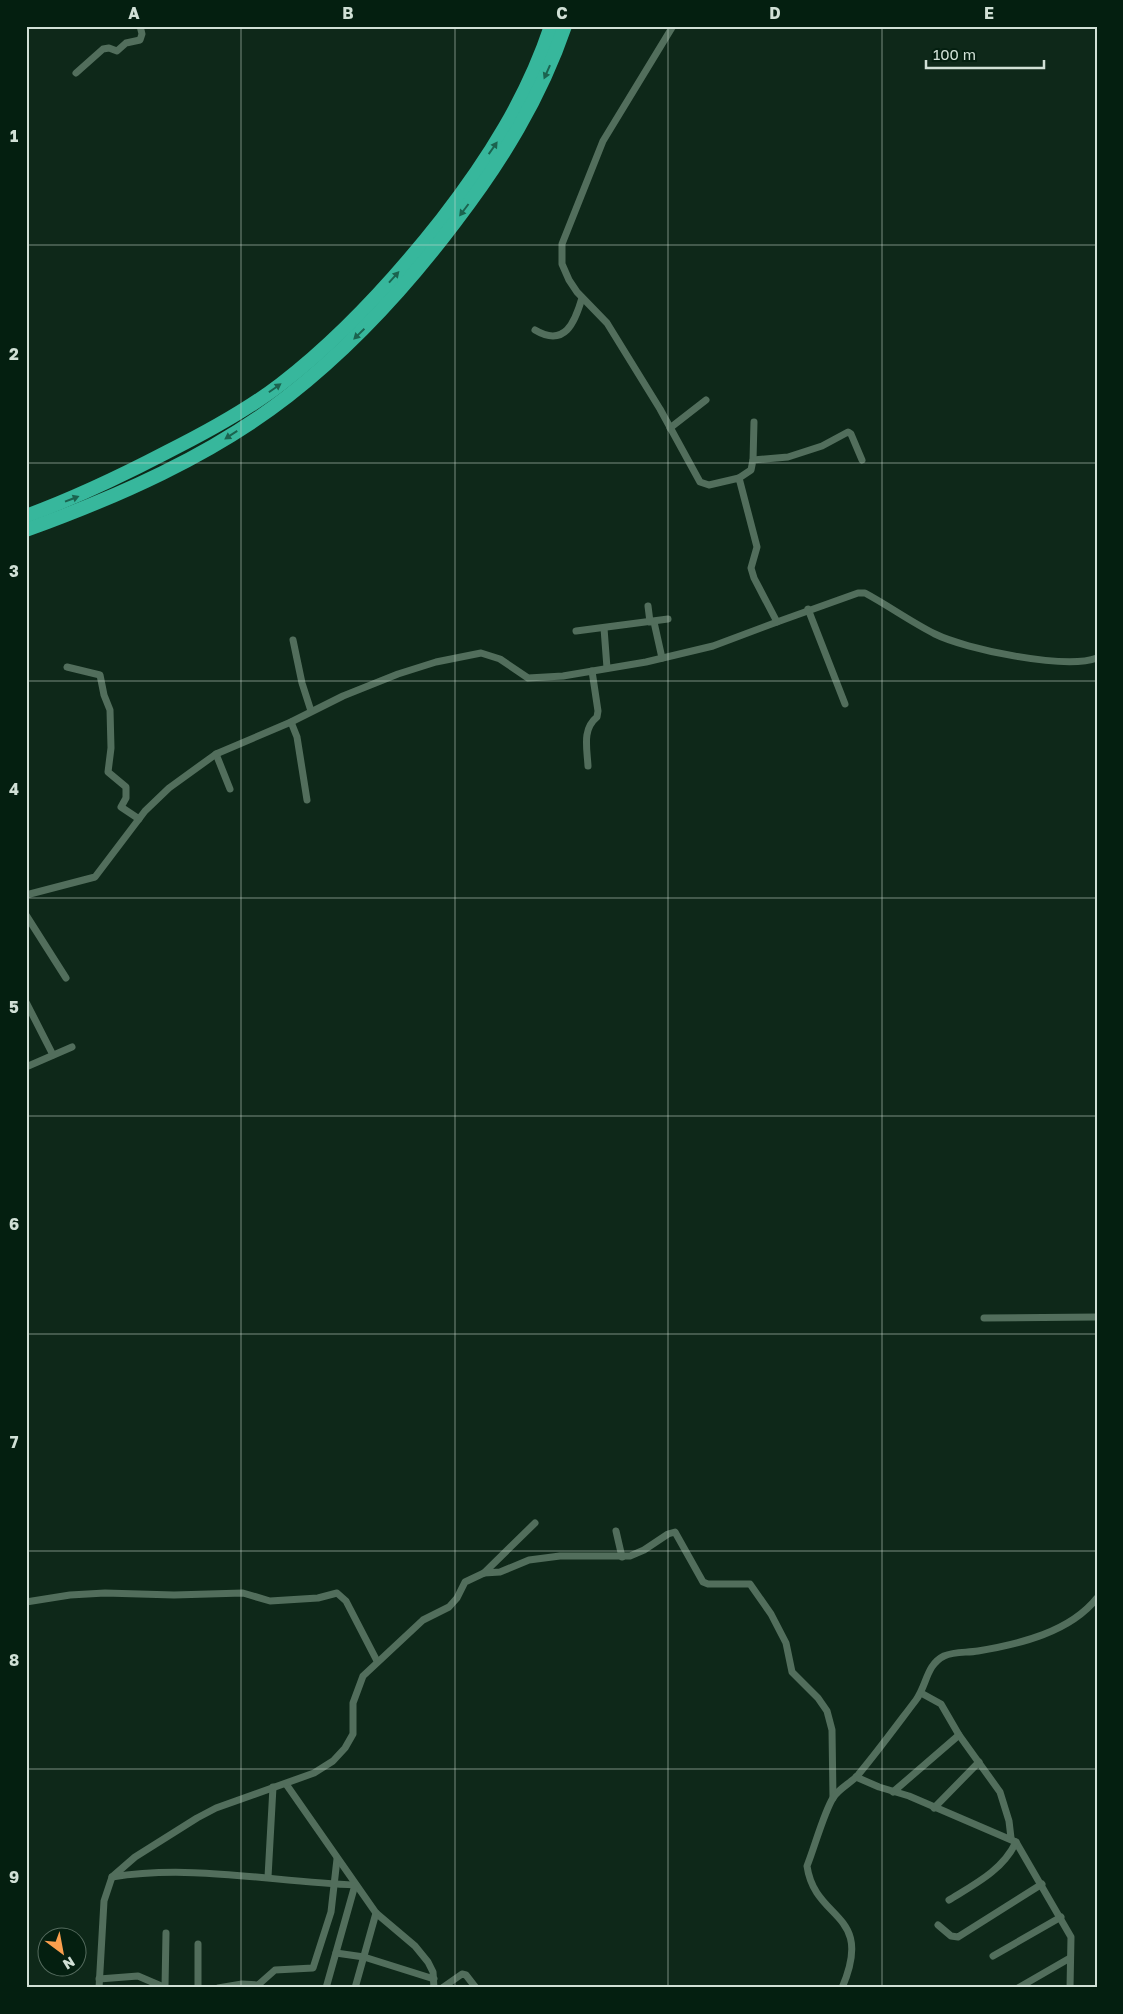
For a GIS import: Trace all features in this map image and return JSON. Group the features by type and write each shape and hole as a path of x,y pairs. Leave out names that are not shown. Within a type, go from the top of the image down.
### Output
{"highway":[{"path":"26,516 80,496 220,425 280,385 328,345 373,300 420,247 462,194 501,137 527,89 551,26"},
{"path":"26,530 86,508 140,484 228,437 287,397 336,356 383,310 430,256 472,200 511,143 524,119 544,79 565,26"}],"street":[{"path":"76,73 104,49 109,48 117,51 126,43 140,40 142,34 140,26"},
{"path":"673,26 603,141 562,244 562,264 566,275 582,298 607,323 700,482 709,485 739,478 751,470 754,422"},
{"path":"535,330 553,336 562,334 574,320 582,298"},
{"path":"670,428 706,400"},
{"path":"753,460 788,457 822,446 848,432 851,434 862,460"},
{"path":"739,478 757,547 752,568 754,578 777,622"},
{"path":"26,895 95,877 139,819 169,788 216,754 398,674 469,654 492,655 528,678 592,672 713,646 808,609 858,593 865,593 936,635 977,648 1068,662 1089,661 1097,658"},
{"path":"648,606 662,658"},
{"path":"808,609 844,704"},
{"path":"576,631 668,619"},
{"path":"604,628 607,668"},
{"path":"293,640 302,683 311,711"},
{"path":"67,667 100,675 104,695 110,710 111,748 108,772 126,788 126,798 121,806 139,819"},
{"path":"588,766 587,730 590,722 597,717 598,711 592,672"},
{"path":"291,722 296,737 307,800"},
{"path":"216,754 230,789"},
{"path":"26,915 66,978"},
{"path":"26,1002 53,1055"},
{"path":"26,1067 72,1047"},
{"path":"984,1318 1097,1317"},
{"path":"99,1988 104,1902 112,1877 135,1856 216,1808 314,1773 333,1761 354,1734 353,1703 356,1690 363,1676 423,1620 449,1607 457,1598 465,1582 484,1573 535,1522"},
{"path":"616,1531 622,1557"},
{"path":"484,1573 500,1572 537,1559 560,1556 630,1556 644,1550 668,1534 675,1532 704,1582 708,1584 744,1583 755,1588 786,1643 792,1672 818,1698 827,1711 832,1730 833,1798 808,1866 809,1876 816,1889 851,1935 852,1952 842,1988"},
{"path":"26,1602 70,1595 105,1593 243,1594 270,1601 318,1598 337,1594 342,1595 346,1601 377,1661"},
{"path":"833,1798 856,1777 921,1692 928,1673 942,1658 950,1654 977,1652 1011,1644 1050,1631 1077,1618 1097,1598"},
{"path":"921,1692 940,1704 958,1735 1000,1792 1014,1840 1072,1937 1073,1951 1070,1958 1070,1988"},
{"path":"893,1792 958,1735"},
{"path":"934,1808 979,1762"},
{"path":"856,1777 1014,1840"},
{"path":"286,1784 336,1859 376,1913 414,1946 428,1962 434,1979 434,1988"},
{"path":"268,1877 273,1787"},
{"path":"950,1900 976,1884 1009,1857 1014,1840"},
{"path":"210,1988 242,1984 258,1986 274,1970 313,1968 331,1912 336,1859"},
{"path":"112,1877 157,1872 215,1873 355,1885"},
{"path":"938,1925 950,1936 958,1937 1042,1884"},
{"path":"326,1988 355,1885"},
{"path":"355,1988 376,1913"},
{"path":"993,1956 1061,1917"},
{"path":"99,1979 138,1976 166,1987 166,1933"},
{"path":"198,1944 198,1988"},
{"path":"336,1953 364,1957 434,1979"},
{"path":"1018,1988 1070,1958"},
{"path":"442,1988 462,1974 466,1975 476,1988"}]}
